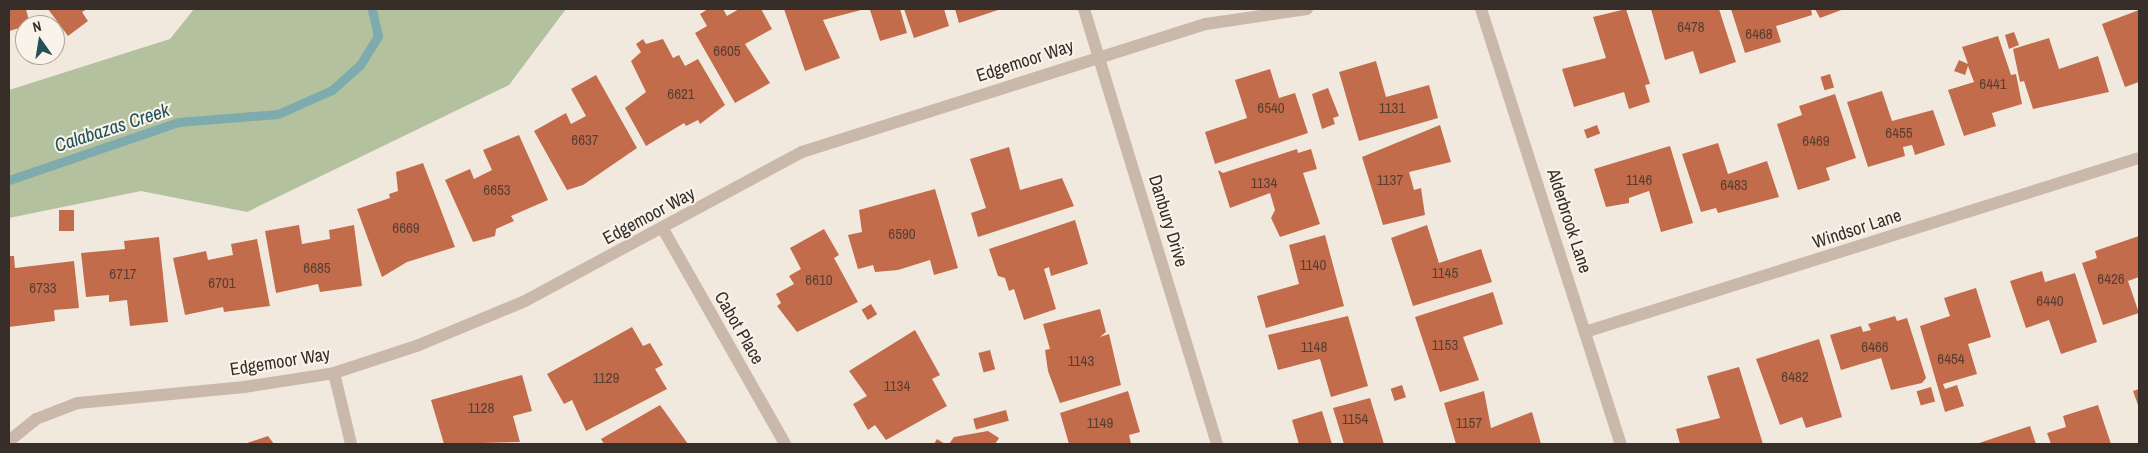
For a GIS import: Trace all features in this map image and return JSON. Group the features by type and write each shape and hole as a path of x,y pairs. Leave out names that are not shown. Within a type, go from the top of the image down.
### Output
{"street":[{"name":"Danbury Drive","path":"1084,9 1217,444"},
{"name":"Edgemoor Way","path":"9,441 36,419 78,403 244,388 334,373 419,345 525,301 663,229 802,152 1099,56 1206,24 1308,9"},
{"name":"Alderbrook Lane","path":"1481,9 1621,444"},
{"name":"Windsor Lane","path":"1585,332 2139,158"},
{"name":"Cabot Place","path":"663,229 785,444"},
{"path":"334,373 351,444"}],"green space":[{"path":"194,9 566,9 509,85 247,212 141,191 9,218 9,90 170,39"}],"building":[{"path":"9,9 26,9 28,15 15,15 15,29 9,31"},
{"path":"48,9 87,9 82,12 88,21 68,36 65,32 65,15 52,15"},
{"path":"708,9 723,9 727,16 739,9 761,9 772,29 745,44 770,83 735,103 695,33 707,26 700,14"},
{"path":"784,9 865,9 823,20 840,58 805,71"},
{"path":"900,9 907,33 880,41 870,10"},
{"path":"904,9 944,9 949,26 914,38"},
{"path":"955,9 998,9 998,10 959,23"},
{"path":"1626,9 1650,84 1645,85 1650,102 1629,109 1624,92 1574,107 1562,69 1606,58 1593,17"},
{"path":"1651,9 1719,9 1736,62 1700,74 1693,51 1665,60"},
{"path":"1731,9 1811,9 1812,15 1776,26 1781,42 1745,53"},
{"path":"1815,9 1844,9 1820,18"},
{"path":"2139,10 2139,82 2125,87 2102,24"},
{"path":"2014,32 2019,45 2009,49 2005,35"},
{"path":"1998,36 2011,75 2016,74 2022,104 1992,113 1996,126 1964,136 1948,90 1974,82 1968,66 1965,75 1954,71 1959,60 1968,64 1962,47"},
{"path":"2049,38 2059,69 2098,56 2109,92 2033,109 2024,81 2020,82 2013,49"},
{"path":"643,39 646,44 663,39 673,58 679,55 685,66 698,59 725,105 700,124 698,120 686,126 684,123 646,146 625,108 646,92 631,61 641,52 636,44"},
{"path":"1376,61 1386,97 1429,85 1438,118 1359,141 1339,72"},
{"path":"1270,69 1279,98 1295,93 1308,133 1215,164 1205,132 1247,118 1235,80"},
{"path":"1830,74 1834,87 1825,90 1820,77"},
{"path":"596,75 637,148 583,185 567,190 534,131 566,113 571,124 586,116 571,89"},
{"path":"1328,88 1339,116 1333,118 1335,124 1322,129 1312,94"},
{"path":"1882,91 1892,121 1933,110 1945,145 1915,155 1912,145 1903,147 1905,156 1868,167 1847,102"},
{"path":"1835,94 1856,158 1826,168 1830,180 1798,190 1777,124 1802,115 1799,106"},
{"path":"1440,125 1451,162 1409,172 1414,190 1421,188 1425,215 1383,225 1362,157"},
{"path":"1597,125 1600,133 1587,138 1584,130"},
{"path":"519,135 548,200 511,216 514,221 496,229 495,236 473,242 445,180 470,169 474,179 492,170 483,150"},
{"path":"1718,143 1728,174 1767,161 1779,197 1718,213 1716,208 1701,212 1682,154"},
{"path":"1670,146 1693,223 1661,232 1649,191 1629,198 1629,203 1606,207 1594,169"},
{"path":"1009,147 1020,190 1062,178 1074,206 978,237 971,213 986,208 970,159"},
{"path":"1297,149 1298,153 1311,149 1317,169 1303,173 1320,224 1280,237 1271,218 1275,210 1270,193 1230,208 1218,170 1223,173"},
{"path":"423,163 455,247 407,262 382,277 357,209 390,198 389,194 398,191 396,172"},
{"path":"935,189 958,268 934,275 930,260 898,270 875,272 873,265 858,269 848,235 862,232 859,210"},
{"path":"59,210 74,210 74,231 59,231"},
{"path":"1075,220 1088,264 1051,276 1049,267 1044,269 1056,309 1024,320 1014,289 1009,291 1005,278 998,276 989,249"},
{"path":"299,225 302,244 330,239 329,230 354,225 362,286 320,292 318,284 276,293 265,231"},
{"path":"1427,225 1439,263 1481,249 1492,282 1413,306 1391,238"},
{"path":"824,229 839,255 834,258 858,302 797,332 777,306 781,303 776,294 794,284 789,276 801,269 790,248"},
{"path":"1325,235 1344,306 1266,328 1257,296 1299,284 1289,245"},
{"path":"2139,236 2139,277 2128,281 2139,313 2103,325 2082,263 2097,258 2095,251"},
{"path":"159,237 168,322 130,326 127,300 109,302 109,295 86,297 81,253 125,249 124,241"},
{"path":"257,239 270,306 224,312 223,307 185,315 173,258 206,251 208,260 233,255 231,244"},
{"path":"9,256 14,256 15,268 74,261 79,308 54,310 55,321 9,327"},
{"path":"2042,271 2045,282 2075,273 2097,342 2061,354 2049,320 2026,328 2010,281"},
{"path":"1976,288 1991,337 1968,344 1977,374 1943,384 1945,389 1957,385 1964,406 1945,412 1920,326 1950,316 1944,298"},
{"path":"1493,292 1503,324 1463,337 1479,380 1440,392 1415,317"},
{"path":"871,304 877,314 868,320 862,310"},
{"path":"1100,309 1106,332 1100,337 1109,334 1121,385 1060,403 1048,371 1045,350 1050,349 1043,324"},
{"path":"1348,316 1368,386 1331,397 1320,359 1278,370 1268,335"},
{"path":"1895,316 1897,321 1907,318 1926,378 1922,383 1891,390 1881,358 1841,370 1830,335 1861,326 1863,332 1871,330 1868,324"},
{"path":"632,327 643,346 650,343 663,365 655,369 667,389 586,431 572,400 564,404 547,374"},
{"path":"915,330 940,375 932,379 947,406 886,440 875,425 868,430 853,404 867,396 849,371"},
{"path":"1819,339 1842,417 1806,428 1802,417 1780,425 1756,359"},
{"path":"990,350 995,369 984,372 978,353"},
{"path":"1739,367 1763,444 1680,444 1676,429 1720,418 1707,376"},
{"path":"522,375 532,411 513,416 520,442 444,444 431,400"},
{"path":"1402,385 1406,397 1395,401 1391,389"},
{"path":"1931,387 1935,401 1921,406 1917,391"},
{"path":"2139,389 2139,408 2133,391"},
{"path":"1128,391 1140,432 1129,435 1131,444 1069,444 1060,413"},
{"path":"1484,391 1491,428 1532,412 1541,444 1456,444 1444,403"},
{"path":"1370,398 1384,444 1344,444 1333,408"},
{"path":"660,405 688,444 604,444 601,439"},
{"path":"2098,405 2111,444 2051,444 2047,433 2066,427 2063,416"},
{"path":"1006,410 1009,421 976,429 973,419"},
{"path":"1322,411 1332,444 1299,444 1292,420"},
{"path":"2030,426 2036,444 1976,444"},
{"path":"988,431 999,438 995,444 949,444 954,437"},
{"path":"268,436 274,444 244,444"},
{"path":"937,439 945,444 934,444"}],"waterway":[{"name":"Calabazas Creek","path":"9,180 178,122 278,114 332,90 360,65 378,36 372,9"}]}
